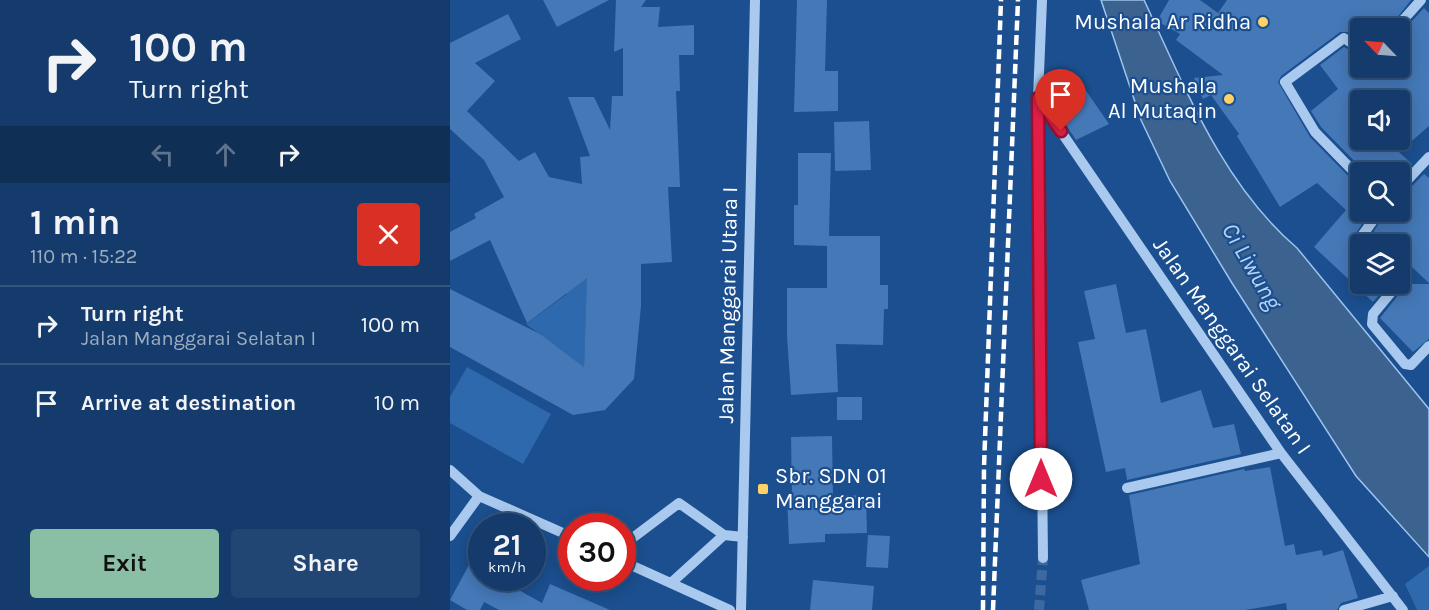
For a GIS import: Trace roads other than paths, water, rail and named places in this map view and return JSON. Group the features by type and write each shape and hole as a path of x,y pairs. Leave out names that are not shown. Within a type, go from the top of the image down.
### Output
{"street":[{"name":"Jalan Manggarai Utara I","path":"741,610 754,0"},
{"path":"1042,0 1038,98 1043,558"},
{"path":"1405,18 1421,0"},
{"path":"1350,42 1344,38 1286,82 1315,132 1350,168"},
{"name":"Jalan Manggarai Selatan I","path":"1038,98 1281,453 1403,610"},
{"path":"1410,177 1429,157"},
{"path":"1389,294 1373,314 1372,324 1405,364 1411,365 1429,346"},
{"path":"1127,488 1281,453"},
{"path":"450,470 479,495 558,531"},
{"path":"450,536 479,495"},
{"path":"636,535 679,503 724,536 743,537"},
{"path":"671,583 724,536"},
{"path":"636,567 730,610"},
{"path":"1344,610 1393,596"}],"water":[{"name":"Ci Liwung","path":"1101,0 1144,0 1191,100 1226,164 1271,223 1297,248 1429,409 1429,557 1356,476 1232,283 1170,181 1141,120"}],"tunnel":[{"path":"1039,610 1043,558"}],"railway":[{"path":"983,610 984,467 1001,0"},
{"path":"993,610 1018,0"}],"place":[{"name":"Mushala Ar Ridha","path":"1263,22"},
{"name":"Mushala Al Mutaqin","path":"1229,99"},
{"name":"Sbr. SDN 01 Manggarai","path":"763,489"}]}
